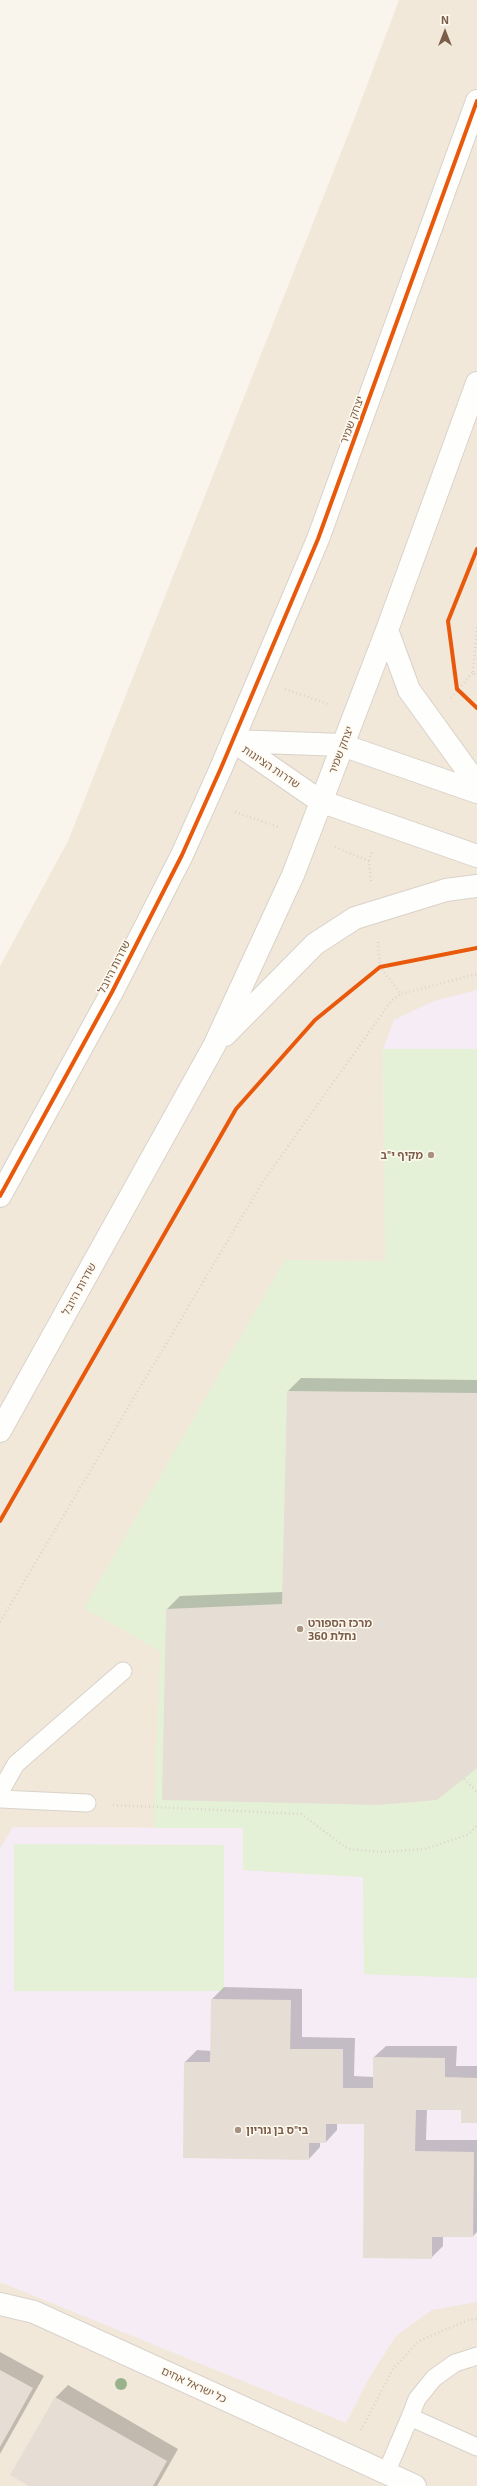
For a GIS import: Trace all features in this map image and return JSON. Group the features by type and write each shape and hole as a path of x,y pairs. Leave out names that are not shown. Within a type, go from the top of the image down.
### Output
{"street":[{"name":"יצחק שמיר","path":"233,741 318,539 477,101"},
{"name":"יצחק שמיר","path":"320,801 387,630 477,383"},
{"path":"387,630 409,690 477,784"},
{"name":"שדרות הציונות","path":"233,741 342,745 477,792"},
{"name":"שדרות הציונות","path":"233,741 320,801 477,856"},
{"name":"שדרות היובל","path":"0,1196 112,992 175,869 233,741"},
{"name":"שדרות היובל","path":"0,1431 214,1046 293,875 320,801"},
{"path":"214,1046 314,944 355,918 446,890 477,886"},
{"name":"כל ישראל אחים","path":"0,2304 34,2312 383,2480 414,2486"}],"lane":[{"path":"0,1792 16,1764 123,1671"},
{"path":"0,1799 87,1803"},
{"path":"383,2480 417,2399 434,2378 455,2363 477,2356"},
{"path":"410,2417 477,2447"}],"path":[{"path":"473,672 477,626"},
{"path":"456,682 457,689 462,694"},
{"path":"374,911 380,967 401,994"},
{"path":"374,972 380,967 388,966"},
{"path":"0,1622 264,1180 392,1000 401,994 477,974"},
{"path":"464,1779 477,1792"},
{"path":"87,1803 301,1814 348,1849 383,1852 425,1849 467,1835 477,1826"}],"shaded area":[{"path":"399,0 477,0 477,2486 0,2486 0,966 68,841 355,117"},
{"name":"מקיף י\"ב","path":"477,990 477,1262 385,1261 383,1049 394,1020 434,1001"},
{"name":"בי\"ס בן גוריון","path":"13,1827 243,1828 243,1870 364,1877 364,1974 477,1978 477,2302 432,2310 396,2336 368,2380 346,2423 0,2282 0,1848"}],"green space":[{"name":"מרכז הספורט 360 נחלת","path":"383,1049 477,1049 477,1978 364,1974 363,1877 243,1870 243,1828 154,1828 160,1651 84,1608 285,1260 385,1261"},
{"path":"14,1844 224,1845 224,1991 14,1991"}],"building":[{"path":"287,1391 477,1393 477,1768 437,1800 378,1805 162,1800 166,1609 282,1604"},
{"path":"211,1999 291,2000 290,2049 343,2049 343,2088 373,2088 373,2057 445,2058 445,2077 477,2078 477,2123 461,2123 461,2110 416,2110 415,2151 474,2152 473,2237 432,2237 432,2259 363,2258 364,2124 326,2124 326,2143 309,2143 309,2160 183,2158 184,2062 210,2062"},
{"path":"0,2370 33,2388 0,2447"},
{"path":"55,2397 167,2461 153,2486 29,2486 10,2475"}],"cycle path":[{"path":"0,1196 112,992 182,855 221,768 318,539 477,101"},
{"path":"477,549 448,621 457,689 477,708"},
{"path":"0,1521 236,1109 315,1020 380,967 477,948"}],"place":[{"name":"מקיף י\"ב","path":"431,1155"},
{"name":"מרכז הספורט 360 נחלת","path":"300,1629"},
{"name":"בי\"ס בן גוריון","path":"238,2130"}]}
